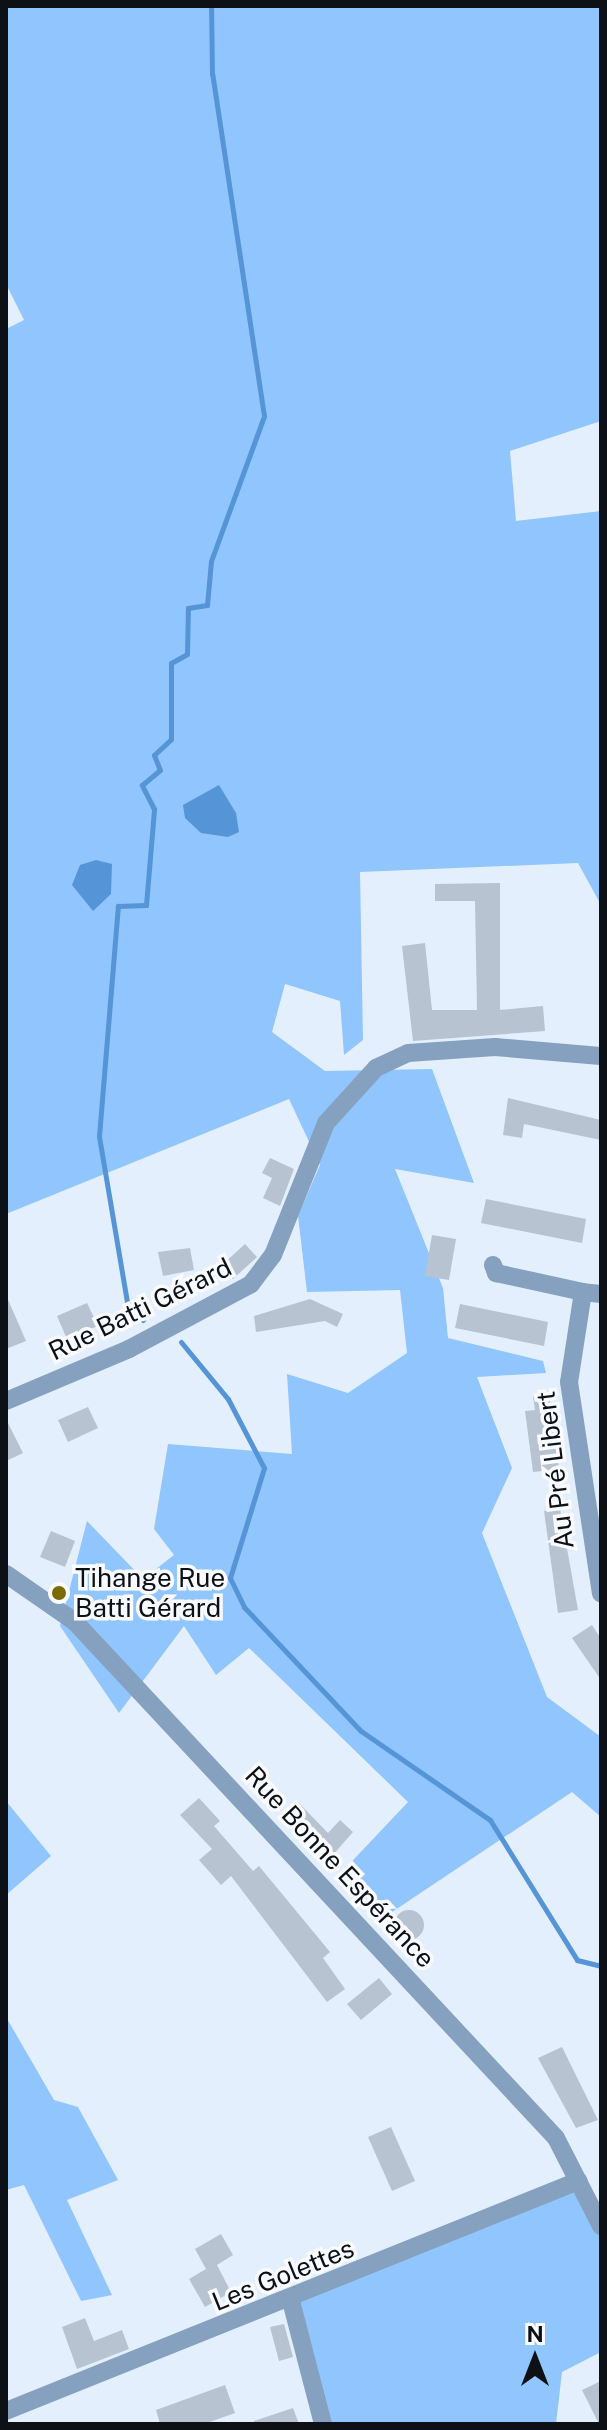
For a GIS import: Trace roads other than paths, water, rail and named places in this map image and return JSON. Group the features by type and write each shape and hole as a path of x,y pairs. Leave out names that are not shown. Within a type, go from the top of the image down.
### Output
{"street":[{"name":"Rue Batti Gérard","path":"6,1401 129,1349 251,1284 273,1255 326,1123 376,1068 408,1053 495,1047 601,1056"},
{"name":"Au Pré Libert","path":"493,1265 496,1273 592,1293 569,1382 601,1594"},
{"name":"Rue Bonne Espérance","path":"6,1574 75,1622 556,2138 601,2226"},
{"name":"Les Golettes","path":"6,2411 291,2301 578,2181"},
{"path":"291,2301 323,2424"}],"waterway":[{"path":"143,1320 127,1302 99,1136 118,906 146,905 154,809 142,785 160,770 154,755 171,739 171,663 187,654 188,608 207,605 211,561 264,416 212,74 211,6"},
{"path":"181,1342 228,1399 264,1468 230,1578 244,1607 361,1731 490,1820 577,1960 601,1966"}],"place":[{"name":"Tihange Rue Batti Gérard","path":"59,1593"}]}
